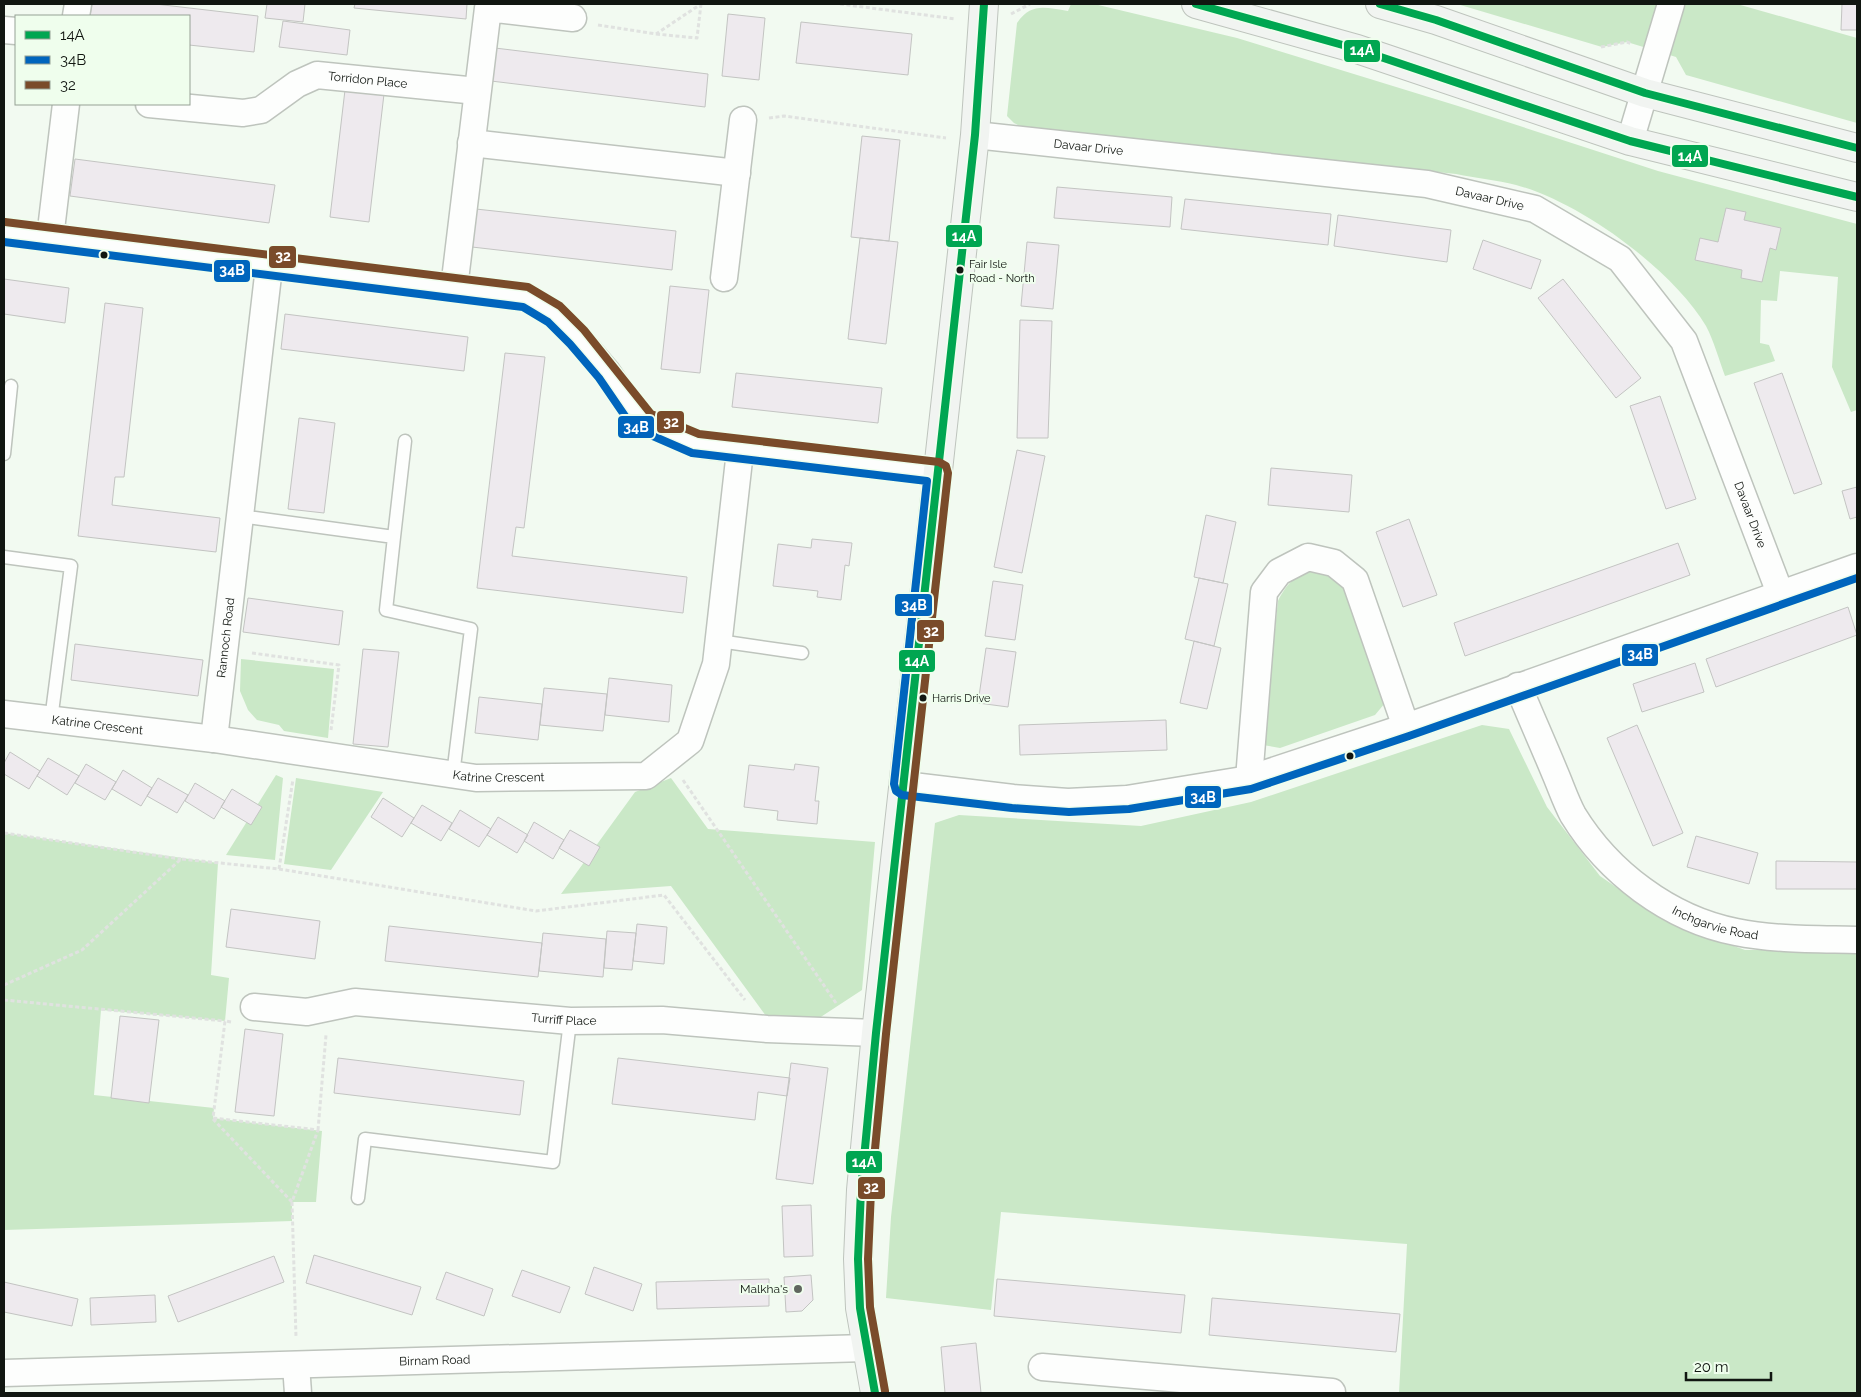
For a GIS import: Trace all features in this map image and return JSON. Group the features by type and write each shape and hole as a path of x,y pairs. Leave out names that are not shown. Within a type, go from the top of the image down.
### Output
{"street":[{"path":"1196,4 1357,48 1630,141 1857,197"},
{"path":"1380,4 1436,20 1645,93 1857,148"},
{"path":"1630,141 1671,4"},
{"path":"454,288 488,8 573,18"},
{"path":"875,1393 860,1308 858,1259 866,1032 904,785 974,138 972,9"},
{"name":"Torridon Place","path":"159,105 243,113 261,110 297,84 317,75 477,91"},
{"path":"50,238 66,105"},
{"path":"724,278 743,120"},
{"name":"Davaar Drive","path":"974,138 1427,184 1535,209 1620,258 1684,341 1780,594"},
{"path":"471,143 737,173"},
{"path":"4,232 269,267 526,297 554,314 577,337 607,372 632,410 645,422 696,444 740,451 938,472"},
{"name":"Rannoch Road","path":"214,739 269,267"},
{"name":"Katrine Crescent","path":"4,714 214,739 476,778 646,776 690,742 716,664 740,451"},
{"path":"1249,779 1264,592 1279,572 1308,558 1334,563 1355,580 1406,727"},
{"path":"904,785 1013,798 1068,802 1127,799 1249,779 1406,727 1857,567"},
{"name":"Inchgarvie Road","path":"1518,686 1572,813 1590,840 1614,867 1649,895 1682,914 1735,932 1775,937 1857,940"},
{"name":"Turriff Place","path":"244,1014 307,1012 355,1002 570,1021 662,1020 768,1029 866,1032"},
{"name":"Birnam Road","path":"4,1373 866,1348"},
{"path":"296,1365 298,1393"},
{"path":"1042,1367 1264,1389 1332,1392"}],"lane":[{"path":"4,454 11,386"},
{"path":"405,441 386,610 471,629 453,775"},
{"path":"240,516 394,537"},
{"path":"4,557 71,566 51,720"},
{"path":"719,641 802,653"},
{"path":"358,1198 365,1140 553,1162 570,1021"}],"path":[{"path":"656,34 701,4"},
{"path":"573,18 605,26 698,38 701,4"},
{"path":"840,4 960,20 972,9"},
{"path":"743,120 784,116 974,138"},
{"path":"224,649 339,665 328,756"},
{"path":"279,869 297,752"},
{"path":"668,759 866,1032"},
{"path":"4,833 181,859 279,869 536,911 664,895 768,1029"},
{"path":"4,985 82,950 181,859"},
{"path":"4,1000 225,1021 244,1014"},
{"path":"225,1021 244,1014"},
{"path":"212,1118 225,1021"},
{"path":"296,1365 292,1202 318,1130 326,1032"},
{"path":"212,1118 318,1130"},
{"path":"212,1118 292,1202"}],"green space":[{"path":"1071,4 1094,4 1237,38 1458,106 1658,171 1857,224 1857,410 1851,412 1832,367 1838,277 1780,271 1777,301 1761,300 1760,343 1769,345 1775,361 1725,376 1706,326 1691,304 1671,282 1622,240 1595,222 1568,206 1516,185 1456,174 1026,129 1014,123 1007,116 1017,23 1023,16 1034,9 1046,8 1068,11"},
{"path":"1457,4 1737,4 1857,38 1857,123 1686,75 1676,57 1627,42 1602,47"},
{"path":"1313,571 1331,578 1345,590 1385,703 1375,715 1280,748 1263,745 1278,601 1291,582 1301,575"},
{"path":"241,659 334,669 328,738 284,731 279,725 257,720 248,710 240,691"},
{"path":"1482,725 1509,729 1547,807 1600,876 1665,921 1745,950 1857,950 1857,1393 1399,1393 1407,1244 1001,1212 991,1310 886,1298 891,1217 935,823 959,815 1141,826 1251,802"},
{"path":"276,775 283,778 275,860 226,855"},
{"path":"296,778 383,792 331,870 284,864"},
{"path":"671,778 708,829 875,842 862,990 810,1024 769,1020 671,886 561,894 635,792"},
{"path":"4,833 218,863 211,975 229,978 225,1021 101,1010 94,1095 214,1108 213,1118 322,1131 316,1202 292,1202 292,1221 4,1230"}],"building":[{"path":"92,4 155,4 258,16 254,52 190,45 190,15 90,15"},
{"path":"267,4 305,4 303,22 265,18"},
{"path":"355,4 467,4 466,19 354,8"},
{"path":"1842,4 1857,4 1857,30 1841,30"},
{"path":"728,14 765,18 759,80 722,76"},
{"path":"283,21 350,30 347,55 279,47"},
{"path":"801,22 912,34 908,75 796,63"},
{"path":"495,48 708,74 705,107 491,81"},
{"path":"345,90 384,94 369,222 330,217"},
{"path":"862,136 900,140 889,241 851,237"},
{"path":"75,159 275,185 269,223 70,196"},
{"path":"1057,187 1172,197 1170,227 1054,218"},
{"path":"1185,199 1331,214 1328,245 1181,229"},
{"path":"1726,208 1746,212 1744,220 1781,228 1776,250 1770,248 1762,282 1741,278 1742,270 1695,260 1700,238 1718,242"},
{"path":"476,209 676,231 672,270 472,247"},
{"path":"1338,215 1451,230 1447,262 1334,246"},
{"path":"860,238 898,242 886,344 848,339"},
{"path":"1483,240 1541,260 1531,289 1473,269"},
{"path":"1027,242 1059,245 1053,309 1021,306"},
{"path":"4,279 69,288 65,323 4,314"},
{"path":"1563,279 1641,378 1616,398 1538,298"},
{"path":"670,286 709,290 700,373 661,369"},
{"path":"105,303 143,308 124,477 115,477 112,505 220,518 216,552 78,536"},
{"path":"285,314 468,337 464,371 281,349"},
{"path":"1020,320 1052,321 1048,438 1017,438"},
{"path":"505,353 545,357 524,528 516,527 512,556 687,577 683,613 477,588"},
{"path":"736,373 882,388 878,423 732,407"},
{"path":"1782,373 1822,484 1794,494 1754,383"},
{"path":"1660,396 1696,499 1666,509 1630,406"},
{"path":"299,418 335,423 324,513 288,509"},
{"path":"1017,450 1045,456 1022,573 994,567"},
{"path":"1271,468 1352,475 1349,512 1268,505"},
{"path":"1857,487 1857,517 1850,519 1842,491"},
{"path":"1206,515 1236,522 1223,583 1194,577"},
{"path":"1409,519 1437,595 1403,607 1376,532"},
{"path":"812,539 852,543 849,566 845,565 841,600 817,597 818,591 773,586 778,544 811,548"},
{"path":"1678,543 1690,575 1465,656 1454,623"},
{"path":"1199,578 1228,584 1214,646 1185,639"},
{"path":"993,581 1023,585 1015,640 985,636"},
{"path":"248,598 343,611 339,645 243,632"},
{"path":"1848,607 1857,635 1716,687 1706,659"},
{"path":"1194,641 1221,648 1207,709 1180,703"},
{"path":"75,644 203,660 198,696 71,680"},
{"path":"986,648 1016,652 1008,707 978,703"},
{"path":"363,649 399,652 388,747 353,744"},
{"path":"1695,663 1704,692 1642,712 1633,684"},
{"path":"609,678 672,685 669,722 605,715"},
{"path":"544,688 607,694 603,731 540,725"},
{"path":"479,697 542,704 538,740 475,733"},
{"path":"1166,720 1167,750 1020,755 1019,725"},
{"path":"1637,725 1683,833 1653,846 1607,738"},
{"path":"10,752 40,771 29,789 4,774 4,763"},
{"path":"48,758 79,776 67,795 37,776"},
{"path":"86,764 116,782 105,800 75,783"},
{"path":"795,764 819,767 815,801 819,801 817,824 777,820 778,811 744,807 749,765 794,770"},
{"path":"123,770 152,788 141,806 112,789"},
{"path":"158,778 188,795 177,813 147,796"},
{"path":"195,783 225,801 214,819 185,801"},
{"path":"232,789 262,807 251,825 221,807"},
{"path":"383,798 414,818 402,837 371,817"},
{"path":"422,805 452,823 441,841 411,823"},
{"path":"460,810 491,829 479,847 449,829"},
{"path":"498,817 528,835 517,853 487,835"},
{"path":"534,822 564,840 553,859 524,841"},
{"path":"570,830 600,847 589,866 559,848"},
{"path":"1696,836 1758,853 1749,884 1687,867"},
{"path":"1776,861 1857,862 1857,889 1776,889"},
{"path":"231,909 320,921 315,959 226,947"},
{"path":"637,924 667,927 664,964 633,961"},
{"path":"389,926 542,943 538,977 385,961"},
{"path":"607,931 636,933 632,970 604,968"},
{"path":"543,933 606,939 603,977 539,971"},
{"path":"120,1016 159,1020 149,1103 111,1098"},
{"path":"245,1029 283,1034 274,1116 235,1112"},
{"path":"338,1058 524,1081 520,1115 334,1093"},
{"path":"618,1058 790,1078 787,1096 758,1092 755,1120 612,1104"},
{"path":"791,1063 828,1068 813,1184 776,1179"},
{"path":"811,1205 813,1256 784,1257 782,1206"},
{"path":"314,1255 421,1287 412,1315 306,1283"},
{"path":"274,1256 284,1282 178,1322 168,1296"},
{"path":"594,1267 642,1284 633,1311 585,1294"},
{"path":"522,1270 570,1287 560,1313 512,1296"},
{"path":"446,1272 493,1289 484,1316 436,1299"},
{"name":"Malkha's","path":"811,1275 813,1300 802,1311 786,1312 784,1277"},
{"path":"769,1279 769,1306 657,1309 656,1282"},
{"path":"997,1279 1185,1295 1181,1333 994,1316"},
{"path":"4,1282 78,1299 72,1326 4,1312"},
{"path":"155,1295 156,1322 91,1325 90,1298"},
{"path":"1212,1298 1400,1314 1396,1352 1209,1335"},
{"path":"976,1343 981,1393 945,1393 941,1347"}],"transit line":[{"name":"14A","path":"875,1393 860,1308 858,1259 861,1190 876,1033 975,135 984,4"},
{"name":"14A","path":"1196,4 1357,49 1630,141 1857,197"},
{"name":"14A","path":"1380,4 1436,20 1645,93 1857,148"},
{"name":"32","path":"5,222 528,287 560,306 584,330 651,414 699,434 939,462 946,466 948,473 886,1034 871,1191 868,1259 870,1307 885,1391"},
{"name":"34B","path":"4,242 523,307 548,322 570,344 599,378 625,416 639,430 692,453 927,481 894,784 896,791 902,795 1012,808 1069,812 1129,809 1251,789 1409,736 1857,578"}],"place":[{"name":"Fair Isle Road - North","path":"960,270"},
{"name":"Harris Drive","path":"923,698"},
{"name":"Malkha's","path":"798,1289"}]}
